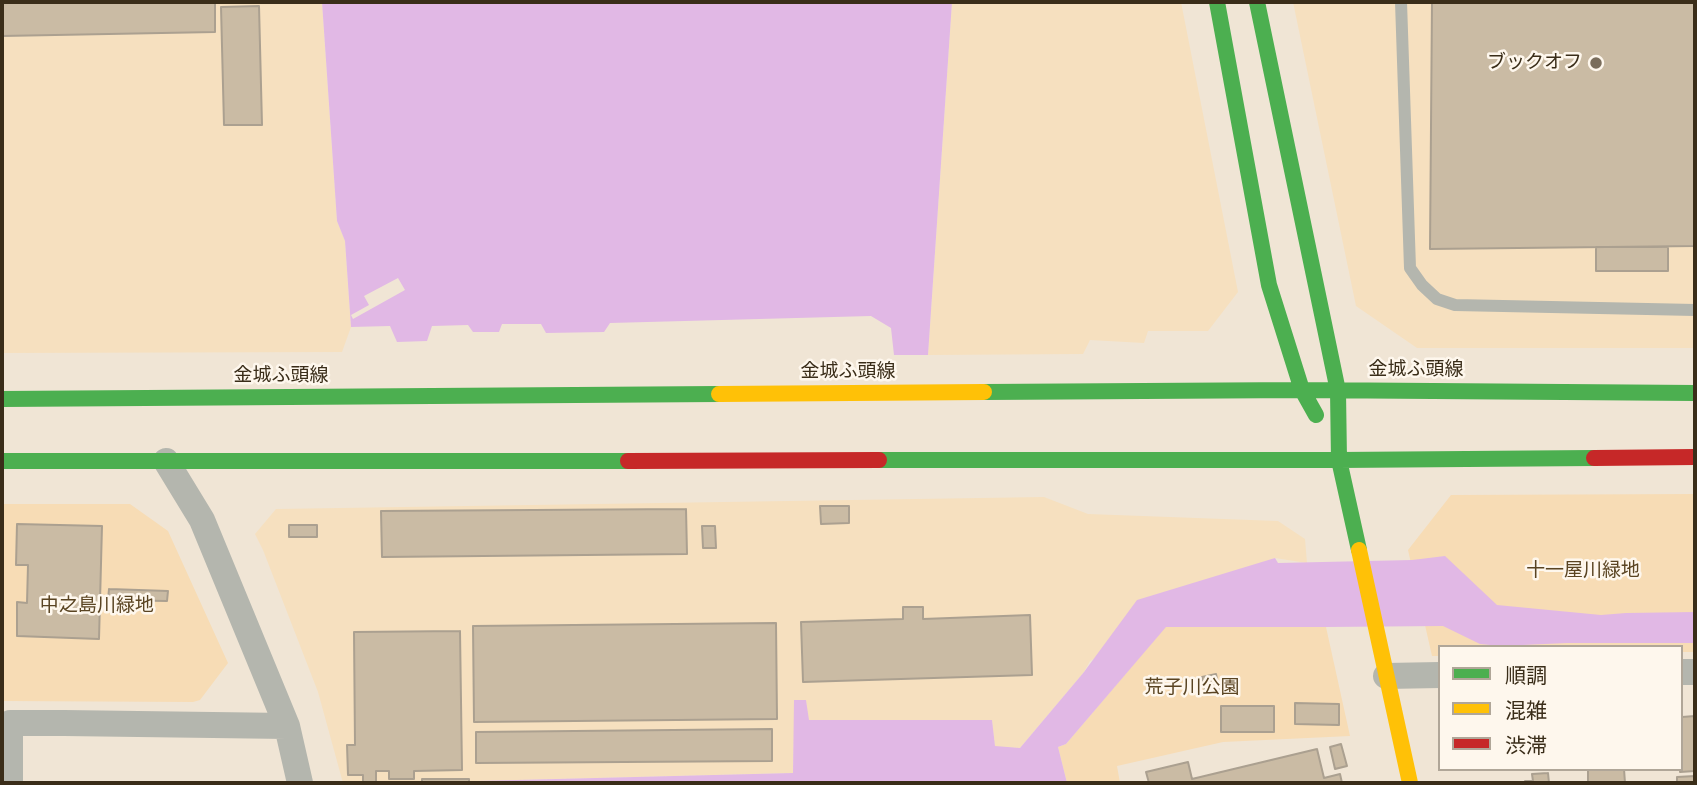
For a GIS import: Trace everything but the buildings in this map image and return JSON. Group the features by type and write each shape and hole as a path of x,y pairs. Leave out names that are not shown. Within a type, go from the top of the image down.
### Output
{"main road":[{"path":"1217,2 1269,285 1302,390 1339,460"},
{"path":"1257,2 1338,391 1339,460 1410,783"},
{"name":"金城ふ頭線","path":"2,399 1302,390 1695,393"},
{"path":"2,461 1339,460 1695,457"}],"street":[{"path":"166,461 202,520 287,726 300,783"},
{"path":"1386,676 1438,675"},
{"path":"10,783 6,737 10,723 287,726"}],"lane":[{"path":"1401,2 1410,268 1422,285 1437,299 1455,305 1695,310"}],"shaded area":[{"path":"2,2 322,2 337,221 345,241 351,327 342,352 2,353"},
{"path":"322,2 952,2 928,355 894,355 891,328 871,316 610,323 604,332 546,333 541,324 502,324 499,332 473,332 468,325 432,326 427,341 397,342 390,326 351,327 345,241 337,221"},
{"path":"952,2 1181,2 1238,292 1208,331 1148,331 1144,343 1090,340 1083,354 928,355"},
{"path":"1293,2 1695,2 1695,348 1417,348 1356,306"},
{"path":"1044,497 1088,514 1278,521 1305,539 1307,563 1275,558 1090,661 1084,672 1020,748 995,747 992,721 808,720 806,700 795,700 793,773 477,783 343,783 318,692 255,534 276,509"},
{"path":"1445,556 1497,605 1601,615 1695,612 1695,643 1490,645 1480,644 1443,626 1166,627 1066,744 1058,747 1067,783 477,783 793,773 794,700 806,700 809,720 992,720 995,746 1020,748 1084,672 1137,600 1275,558 1278,563 1412,560"}],"green space":[{"name":"十一屋川緑地","path":"1695,494 1695,652 1683,652 1683,645 1438,645 1438,656 1432,656 1408,550 1451,495"},
{"name":"中之島川緑地","path":"2,504 130,504 168,531 228,663 200,700 2,701"},
{"name":"荒子川公園","path":"1165,627 1326,627 1350,736 1223,742 1117,766 1120,783 1067,783 1058,747 1066,744"}],"pier":[{"path":"398,278 405,290 353,319 351,315 369,305 364,296"}],"traffic: fast":[{"path":"1217,2 1269,285 1302,390 1316,415"},
{"path":"1257,2 1338,391 1339,460 1359,550"},
{"path":"984,392 1302,390 1695,393"},
{"path":"2,399 719,394"},
{"path":"879,460 1594,458"},
{"path":"2,461 628,461"}],"traffic: slow":[{"path":"719,394 984,392"},
{"path":"1359,550 1410,783"}],"traffic: jam":[{"path":"1594,458 1695,457"},
{"path":"628,461 879,460"}],"place":[{"name":"ブックオフ","path":"1596,63"}]}
